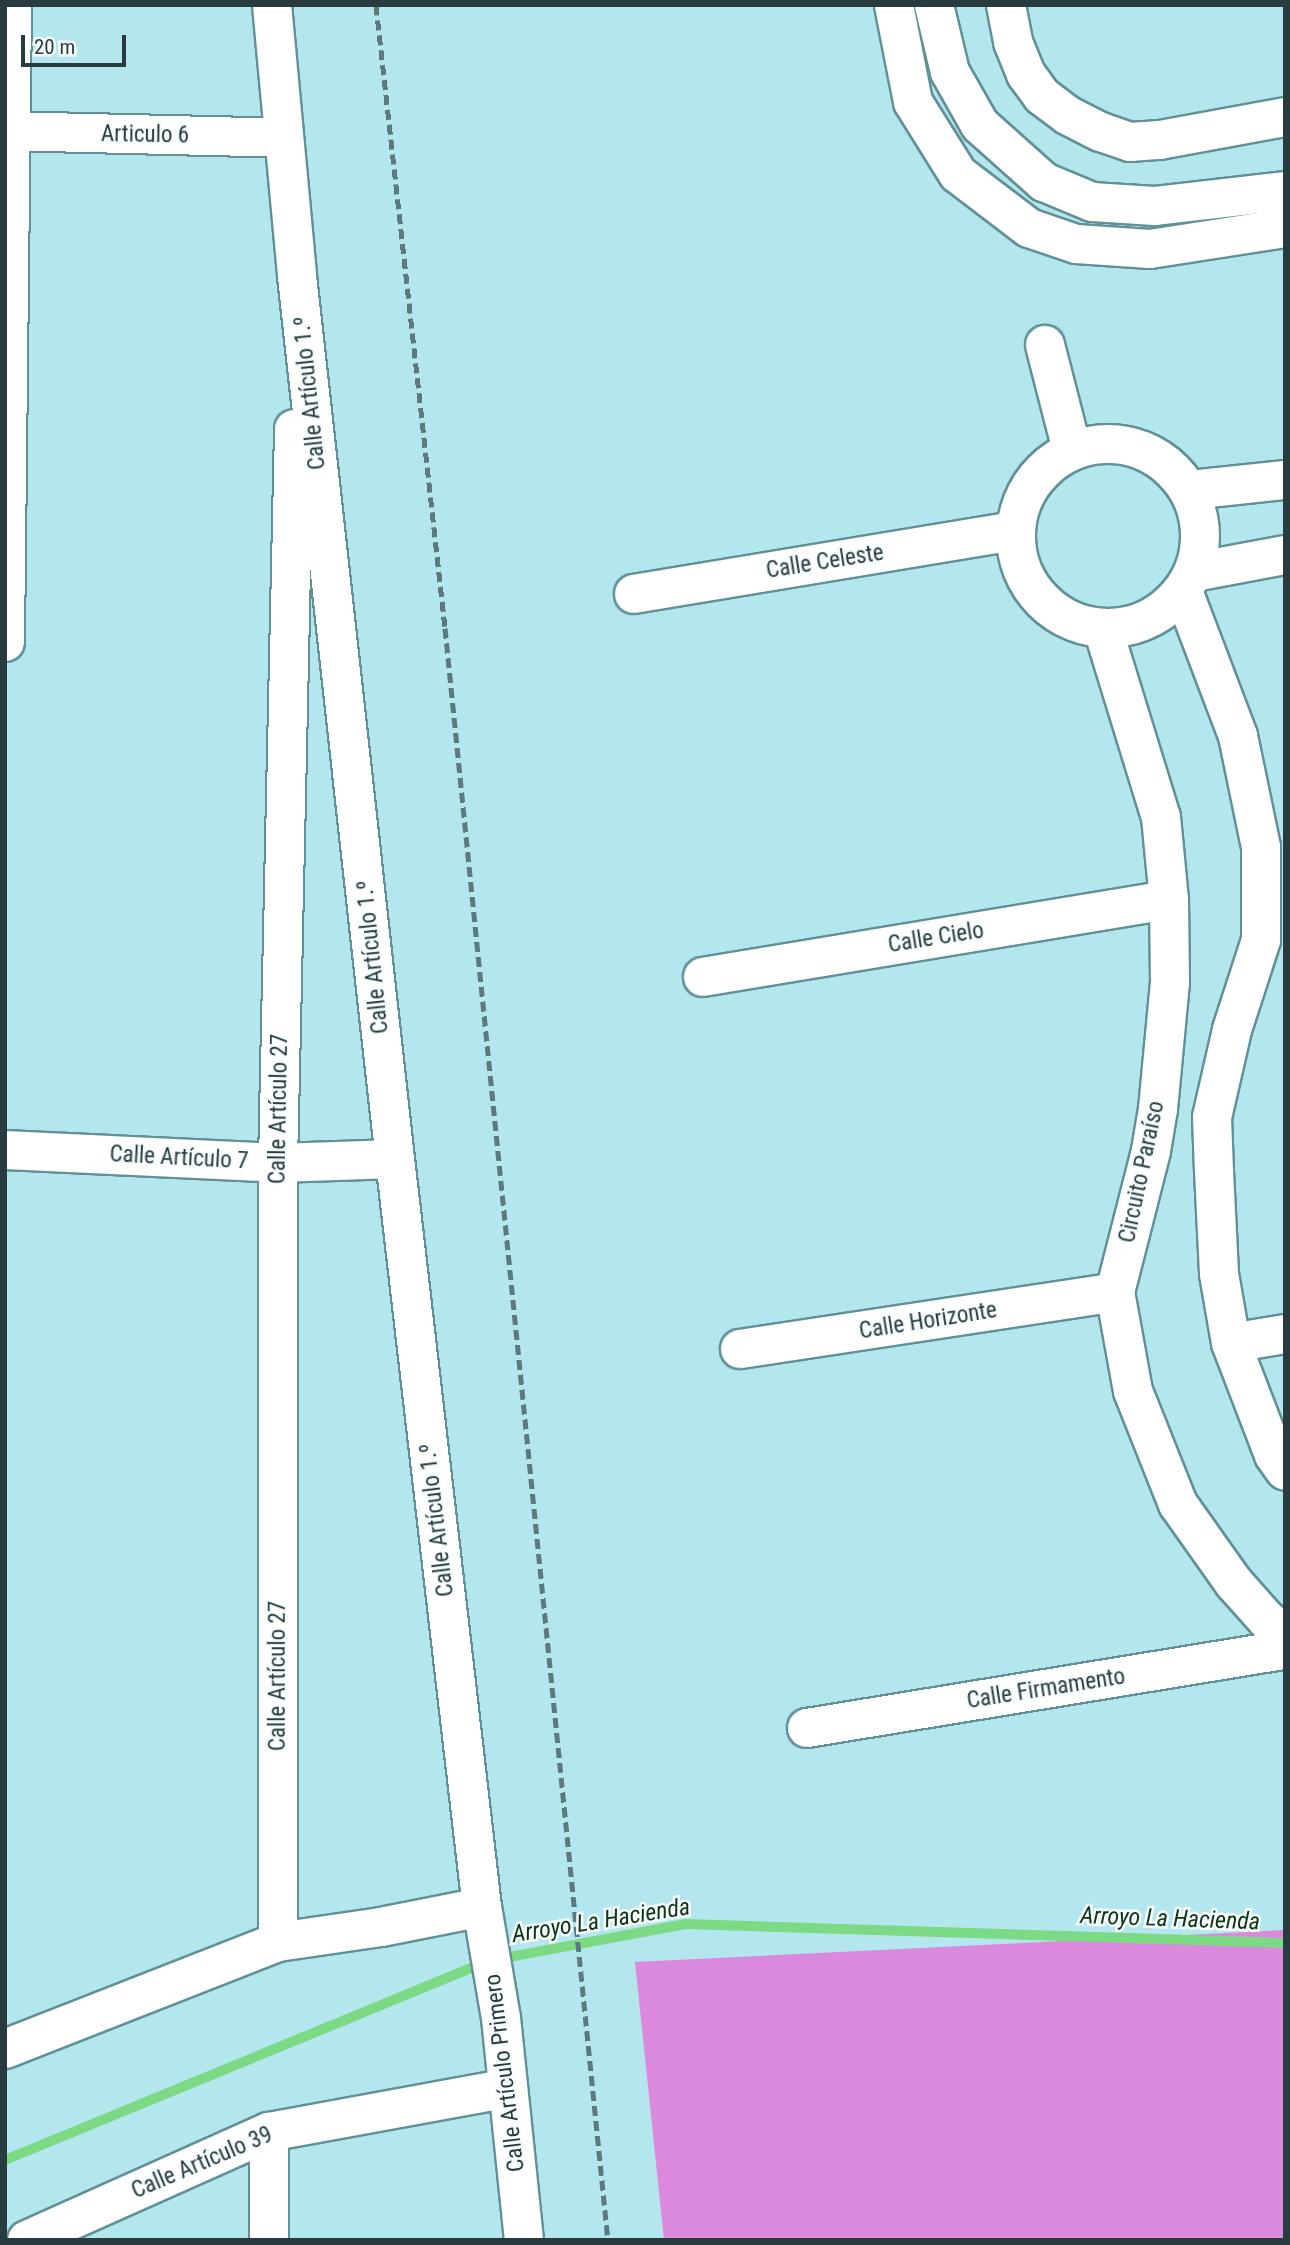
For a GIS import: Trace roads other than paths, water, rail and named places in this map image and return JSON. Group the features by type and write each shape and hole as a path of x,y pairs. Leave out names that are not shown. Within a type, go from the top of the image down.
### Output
{"street":[{"path":"5,642 12,5"},
{"name":"Calle Artículo 1.º","path":"272,5 297,276 395,1159 484,1924"},
{"path":"894,5 913,102 958,174 1029,228 1076,244 1150,249 1285,228"},
{"path":"934,5 950,72 980,125 1044,182 1092,202 1155,206 1285,191"},
{"path":"1006,5 1013,42 1026,74 1042,96 1067,115 1101,132 1130,142 1160,140 1285,117"},
{"name":"Articulo 6","path":"9,131 284,138"},
{"name":"Calle Artículo 27","path":"278,1942 278,1163 297,276"},
{"path":"1045,345 1072,450"},
{"path":"1105,443 1139,447 1168,464 1190,490 1200,517 1201,545 1189,581 1161,612 1133,625 1103,629 1066,617 1049,608 1030,586 1018,559 1015,531 1024,497 1043,470 1072,450 1105,443"},
{"path":"1190,490 1285,480"},
{"name":"Calle Celeste","path":"635,594 1015,531"},
{"path":"1189,581 1285,555"},
{"path":"1189,581 1238,736 1261,847 1273,938 1232,1030 1212,1117 1219,1275 1231,1343 1273,1455 1285,1471"},
{"name":"Circuito Paraíso","path":"1103,629 1161,817 1169,900 1170,982 1158,1109 1151,1151 1115,1292 1133,1391 1178,1504 1234,1583 1267,1620 1285,1633"},
{"name":"Calle Cielo","path":"703,977 1169,900"},
{"path":"1158,1109 1212,1117"},
{"name":"Calle Artículo 7","path":"5,1150 278,1163 395,1159"},
{"name":"Calle Horizonte","path":"740,1349 1115,1292"},
{"path":"1231,1343 1285,1334"},
{"name":"Calle Firmamento","path":"807,1728 1285,1650"},
{"path":"5,2049 278,1942 381,1927 484,1924"},
{"name":"Calle Artículo Primero","path":"484,1924 501,2018 524,2240"},
{"name":"Calle Artículo 39","path":"27,2240 269,2132 508,2088"},
{"path":"269,2132 269,2240"}],"waterway":[{"name":"Arroyo La Hacienda","path":"5,2160 488,1961 686,1924 1285,1943"}],"railway":[{"path":"376,5 445,628 608,2240"}]}
